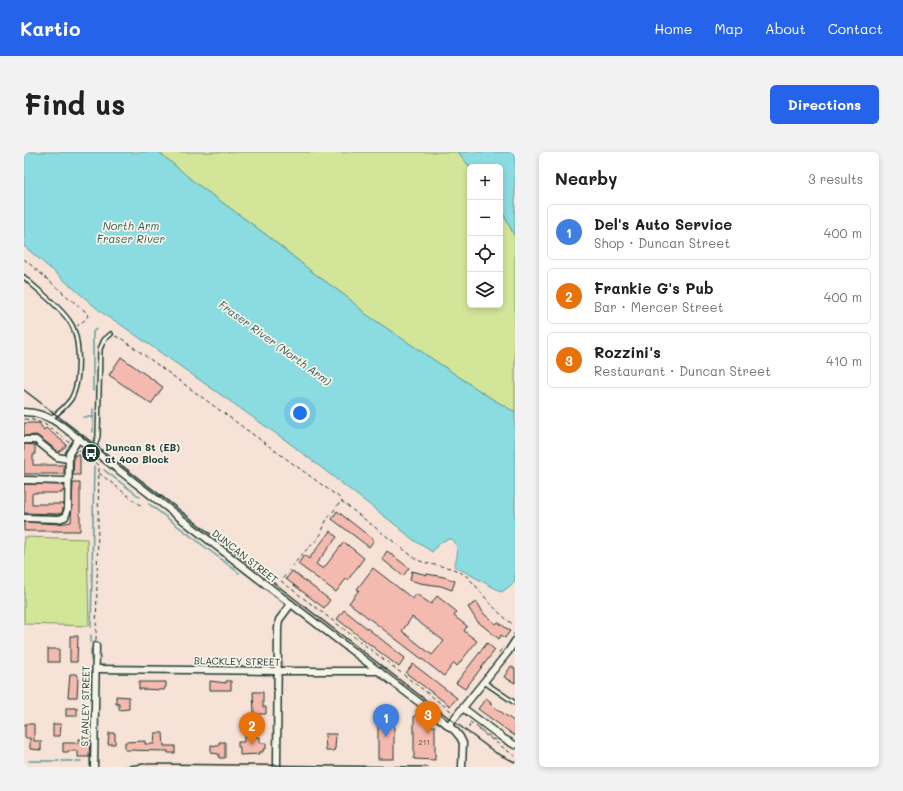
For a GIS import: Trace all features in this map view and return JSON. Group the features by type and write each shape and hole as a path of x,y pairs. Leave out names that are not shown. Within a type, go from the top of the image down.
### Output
{"street":[{"name":"DUNCAN STREET","path":"24,412 42,414 51,418 79,438 291,604 433,712 462,740 462,767"},
{"path":"24,518 59,519 65,517 68,509 68,458 79,438"},
{"path":"24,440 36,440 57,457 68,458"},
{"path":"24,480 68,481"},
{"path":"277,767 278,628 279,620 291,604"},
{"path":"448,726 508,652 515,641"},
{"name":"STANLEY STREET","path":"94,767 96,646"},
{"path":"508,652 515,656"},
{"name":"BLACKLEY STREET","path":"96,669 378,671"},
{"path":"463,708 504,739 515,745"}],"lane":[{"path":"24,277 69,320 74,328 77,342 78,369 76,388 70,400 51,418"},
{"path":"94,450 98,436 100,349 104,340 111,334"},
{"path":"484,682 515,703"}],"path":[{"path":"24,259 88,315 86,319 74,328"},
{"path":"111,334 122,339 152,360 340,498"},
{"path":"24,419 36,420 44,423 99,465 96,646"},
{"path":"99,473 141,506"},
{"path":"452,712 281,580 303,553 316,542 326,521 341,501 416,559 461,572 502,616 515,626"},
{"path":"469,728 470,722"},
{"path":"479,729 485,735 515,756"}],"green space":[{"path":"159,152 458,152 468,164 467,308 503,308 503,213 515,237 515,412 489,397 367,315 347,297 311,271 264,233 193,181"},
{"path":"24,537 87,539 89,626 24,624"}],"water":[{"name":"North Arm Fraser River","path":"24,152 159,152 193,181 264,233 311,271 347,297 367,315 489,397 515,412 515,582 502,592 454,566 458,552 455,542 452,539 443,541 432,552 412,539 288,442 117,322 106,316 24,246"},
{"path":"458,152 515,152 515,237 503,213 503,164 468,164"}],"building":[{"path":"121,357 163,387 151,404 109,375"},
{"path":"24,423 39,423 44,430 46,428 66,444 66,446 59,452 36,435 24,436"},
{"path":"24,444 35,445 33,465 64,465 64,474 24,474"},
{"path":"74,455 80,455 80,475 73,475"},
{"path":"73,483 80,483 80,531 24,531 24,522 59,524 71,522"},
{"path":"24,484 64,485 64,491 62,491 62,493 32,494 32,504 64,504 62,513 24,513"},
{"path":"337,511 374,540 369,547 332,519"},
{"path":"330,531 337,537 316,564 323,569 344,542 364,558 348,580 346,579 336,592 298,564 304,555 309,559"},
{"path":"387,551 409,568 403,576 382,559"},
{"path":"373,568 413,599 416,594 431,604 437,596 457,612 454,616 467,626 464,631 477,641 457,666 454,663 444,676 349,603 359,590 357,589","holes":["412,617 444,641 432,655 402,631"]},
{"path":"292,571 330,600 324,608 286,579"},
{"path":"412,571 444,577 455,581 452,590 441,586 410,580"},
{"path":"477,602 484,614 496,624 498,622 510,631 505,638 501,635 499,639 477,621 468,607"},
{"path":"344,610 405,658 399,667 337,619"},
{"path":"70,636 78,636 77,662 70,662"},
{"path":"487,643 495,650 465,689 456,683"},
{"path":"48,649 59,649 59,662 48,662"},
{"path":"413,664 457,698 450,706 406,673"},
{"path":"511,666 515,669 515,683 504,677"},
{"path":"70,674 77,674 78,677 77,697 68,697"},
{"path":"210,681 226,683 226,681 231,681 231,690 210,690"},
{"path":"139,682 166,682 166,687 164,690 139,689"},
{"path":"253,692 263,692 263,707 266,707 266,714 254,714"},
{"path":"116,696 129,697 129,709 119,710 119,704 116,704"},
{"path":"486,698 491,702 490,704 515,722 515,736 478,709"},
{"path":"66,708 77,708 77,716 66,716"},
{"path":"378,715 394,715 394,759 378,759"},
{"path":"414,716 422,716 430,722 430,726 435,726 435,760 414,759"},
{"path":"25,724 34,724 34,741 41,741 41,750 30,749 30,738 25,738"},
{"path":"53,724 61,724 60,736 53,736"},
{"path":"109,733 115,733 115,744 108,744"},
{"path":"155,733 163,733 164,746 175,746 175,753 168,753 168,751 125,750 125,742 145,741 145,744 154,744"},
{"path":"325,734 336,734 334,751 326,751"},
{"path":"244,737 260,737 260,743 266,743 266,749 263,749 263,752 259,752 259,754 240,755 240,747 238,747 238,742 244,742"},
{"path":"79,739 90,739 89,757 78,757 78,751 63,752 63,743 79,743"},
{"path":"219,742 225,742 225,758 219,758 219,754 211,753 211,745 219,746"}],"waterway":[{"path":"93,391 93,332 96,329"},
{"path":"93,409 93,432"},
{"path":"83,417 93,417"},
{"path":"91,627 94,466"},
{"path":"104,470 140,497"},
{"path":"149,504 239,573"},
{"path":"91,635 91,643"},
{"path":"91,649 91,660"},
{"path":"91,672 91,687"},
{"path":"91,691 91,700"},
{"path":"91,715 91,735"},
{"path":"91,739 91,745"},
{"path":"90,761 91,747"},
{"path":"29,761 59,761"},
{"path":"62,761 73,761"},
{"path":"76,761 81,761"}],"railway":[{"path":"24,390 453,721 496,753 515,762"},
{"path":"120,767 143,764 428,767"}],"place":[{"name":"Duncan St (EB) at 400 Block","path":"91,453"},
{"name":"Rozzini's","path":"428,734"},
{"name":"Del's Auto Service","path":"386,737"},
{"name":"Frankie G's Pub","path":"252,745"}],"water label":[{"name":"Fraser River (North Arm)","path":"275,343"}]}
